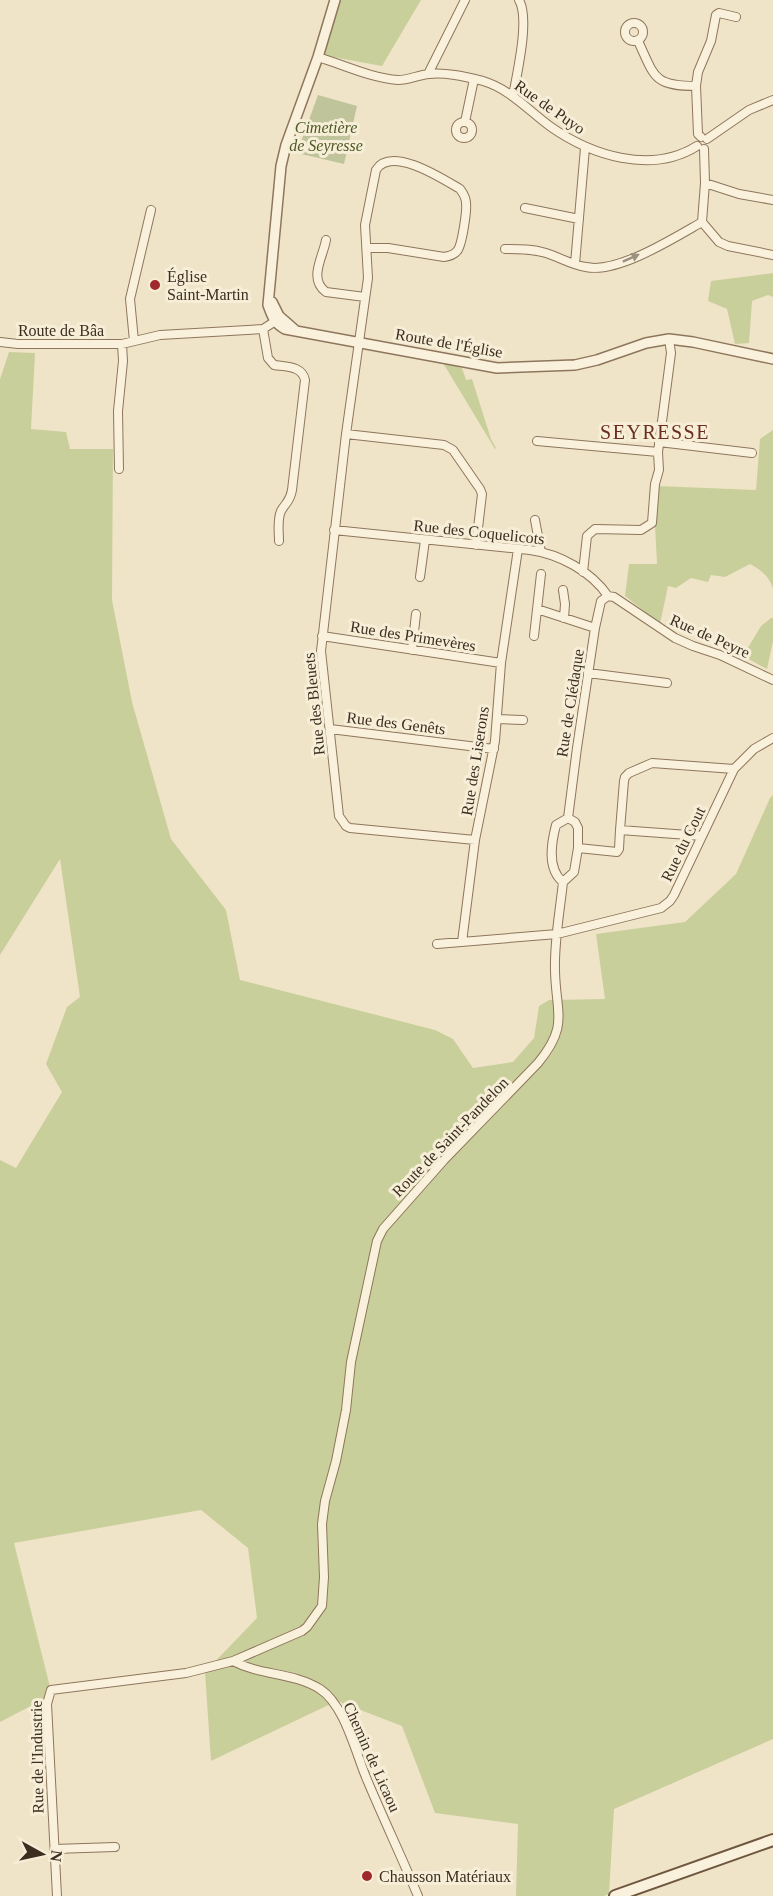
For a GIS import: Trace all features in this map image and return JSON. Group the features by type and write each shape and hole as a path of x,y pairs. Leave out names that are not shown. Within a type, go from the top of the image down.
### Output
{"main road":[{"path":"615,1896 773,1840"}],"street":[{"path":"119,470 118,411 123,361 122,344 160,335 263,329 277,319 269,293 274,218 281,166 335,0"},
{"path":"428,74 465,0"},
{"path":"513,96 524,20 519,0"},
{"path":"704,138 698,134 696,86 699,72 711,41 716,15 719,13 736,17"},
{"path":"638,41 653,74 661,82 675,86 696,86"},
{"name":"Rue de Puyo","path":"318,57 389,78 412,79 428,74 487,82 513,96 550,126 585,148 613,157 645,160 673,156 700,148"},
{"path":"465,122 474,79"},
{"path":"773,99 749,110 696,142 700,148 705,183 702,222 719,242 773,255"},
{"path":"575,264 585,148"},
{"path":"385,161 421,167 460,189 464,195 466,202 460,246 451,256 444,257 388,248 367,248 365,225 379,164 385,161"},
{"path":"705,183 739,194 773,200"},
{"path":"525,208 579,219"},
{"path":"134,341 130,299 151,210"},
{"path":"505,249 545,253 586,268 602,268 646,252 702,222"},
{"path":"326,240 325,249 319,259 318,281 321,288 326,291 365,297"},
{"name":"Rue des Bleuets","path":"367,248 368,278 346,434 321,651 339,816 346,826 475,840"},
{"name":"Route de l'Église","path":"277,319 296,330 479,366 512,368 575,365 646,343 669,339 773,359"},
{"path":"263,329 268,358 274,365 299,369 304,374 305,380 292,490 290,501 279,516 279,541"},
{"path":"583,572 587,536 595,529 641,530 652,523 655,484 659,470 657,452 671,353 669,339"},
{"name":"Route de Bâa","path":"0,342 122,344"},
{"path":"346,434 444,445 453,450 482,494 476,544"},
{"path":"537,441 657,452"},
{"path":"659,442 752,453"},
{"path":"535,520 541,552"},
{"name":"Rue des Coquelicots","path":"334,530 551,554 583,572 608,596"},
{"path":"420,577 425,540"},
{"name":"Rue des Liserons","path":"462,942 475,840 494,748 501,663 518,549"},
{"path":"534,636 541,574"},
{"path":"563,590 564,618"},
{"name":"Rue de Clédaque","path":"568,818 595,628 601,602 608,596"},
{"name":"Rue de Peyre","path":"608,596 620,601 675,638 720,655 773,680"},
{"path":"537,609 595,628"},
{"path":"412,650 416,615"},
{"name":"Rue des Primevères","path":"322,636 501,663"},
{"path":"588,673 667,683"},
{"path":"498,719 523,720"},
{"name":"Rue des Genêts","path":"330,729 494,748"},
{"name":"Rue du Cout","path":"437,944 558,934 666,906 674,896 734,769 754,749 773,738"},
{"path":"578,848 617,852 624,781 629,773 652,763 734,769"},
{"name":"Rue de Clédaque","path":"558,934 562,882 574,872 578,848 579,828 568,818"},
{"name":"Rue de Clédaque","path":"562,882 551,867 554,832 556,825 568,818"},
{"path":"620,830 702,836"},
{"name":"Route de Saint-Pandelon","path":"233,1662 302,1631 322,1606 324,1586 322,1524 346,1410 351,1362 377,1241 383,1229 444,1160 538,1063 553,1042 560,1020 555,970 558,934"},
{"name":"Rue de l'Industrie","path":"57,1896 47,1704 51,1690 186,1672 233,1662"},
{"name":"Chemin de Licaou","path":"233,1662 247,1669 299,1679 322,1690 331,1698 348,1731 418,1896"},
{"path":"54,1849 115,1847"}],"green space":[{"path":"331,0 421,0 382,66 316,54"},
{"name":"Cimetière de Seyresse","path":"318,95 357,106 344,164 297,153"},
{"path":"773,273 773,297 768,295 752,301 749,343 735,344 727,309 708,301 711,281"},
{"path":"9,352 35,353 31,429 66,432 70,449 113,449 112,600 132,702 171,839 226,910 240,980 435,1030 453,1039 473,1068 513,1062 534,1038 539,1006 549,1000 605,999 596,934 685,922 736,874 773,795 773,1739 614,1809 609,1894 604,1896 516,1896 518,1824 435,1813 402,1726 337,1701 211,1761 205,1672 257,1618 248,1548 201,1510 14,1543 52,1695 0,1722 0,1160 16,1168 62,1092 46,1064 67,1007 80,997 60,859 0,955 0,379"},
{"path":"443,363 462,368 466,380 472,379 495,449"},
{"path":"773,430 773,589 764,574 750,564 725,577 711,575 708,582 691,578 676,588 668,586 660,624 625,596 629,564 657,564 655,525 657,486 756,490 760,439"},
{"path":"773,618 773,641 767,669 743,656 761,626"}],"place":[{"name":"Église Saint-Martin","path":"155,285"},
{"name":"Chausson Matériaux","path":"367,1876"}],"district":[{"name":"SEYRESSE","path":"655,432"}]}
